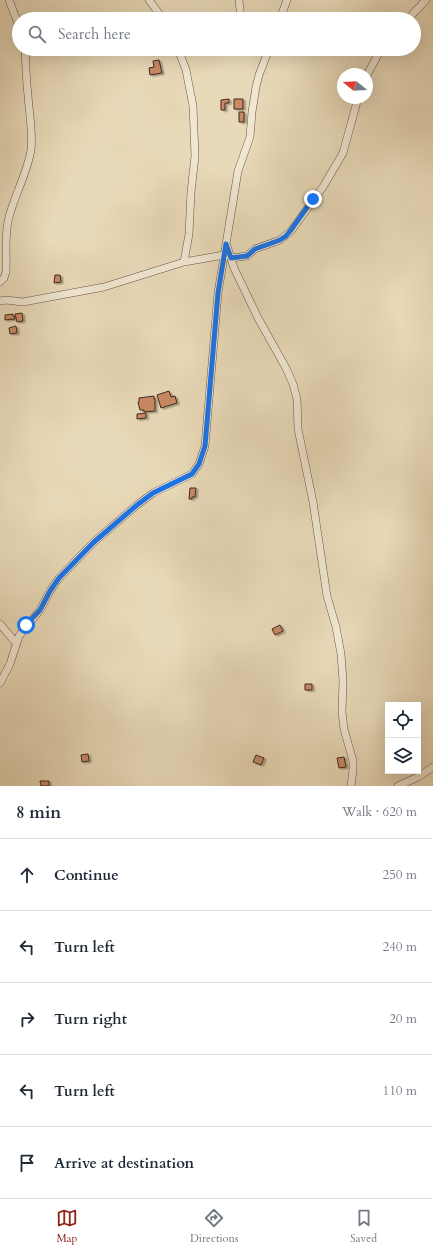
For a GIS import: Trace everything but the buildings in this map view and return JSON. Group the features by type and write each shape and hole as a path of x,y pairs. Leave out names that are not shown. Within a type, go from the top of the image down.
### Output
{"street":[{"path":"9,0 14,12"},
{"path":"149,0 157,12"},
{"path":"239,0 240,12"},
{"path":"283,12 287,0"},
{"path":"415,12 426,0"},
{"path":"0,282 4,278 6,272 6,230 8,219 13,201 24,176 31,150 31,126 25,56"},
{"path":"181,56 186,70 193,106 195,156 191,192 189,234 184,262"},
{"path":"267,56 256,87 250,137 238,171 226,244 228,257 293,384 296,399 298,429 313,502 327,596 336,627 341,654 343,681 342,712 344,728 353,761 351,786"},
{"path":"371,68 378,56"},
{"path":"0,301 6,300 23,302 104,287 184,262 247,256 255,249 280,240 291,230 323,187 343,153 356,104"},
{"path":"0,683 10,664 21,632 40,610 59,578 94,542 137,505 153,493 192,474 199,464 205,446 218,293 228,257"},
{"path":"0,624 16,643"},
{"path":"398,786 418,778 433,767"}],"route":[{"path":"26,625 40,610 59,578 94,542 153,493 187,477 196,470 205,446 218,293 226,244 231,258 237,258 247,256 255,249 280,240 291,230 313,199"}]}
